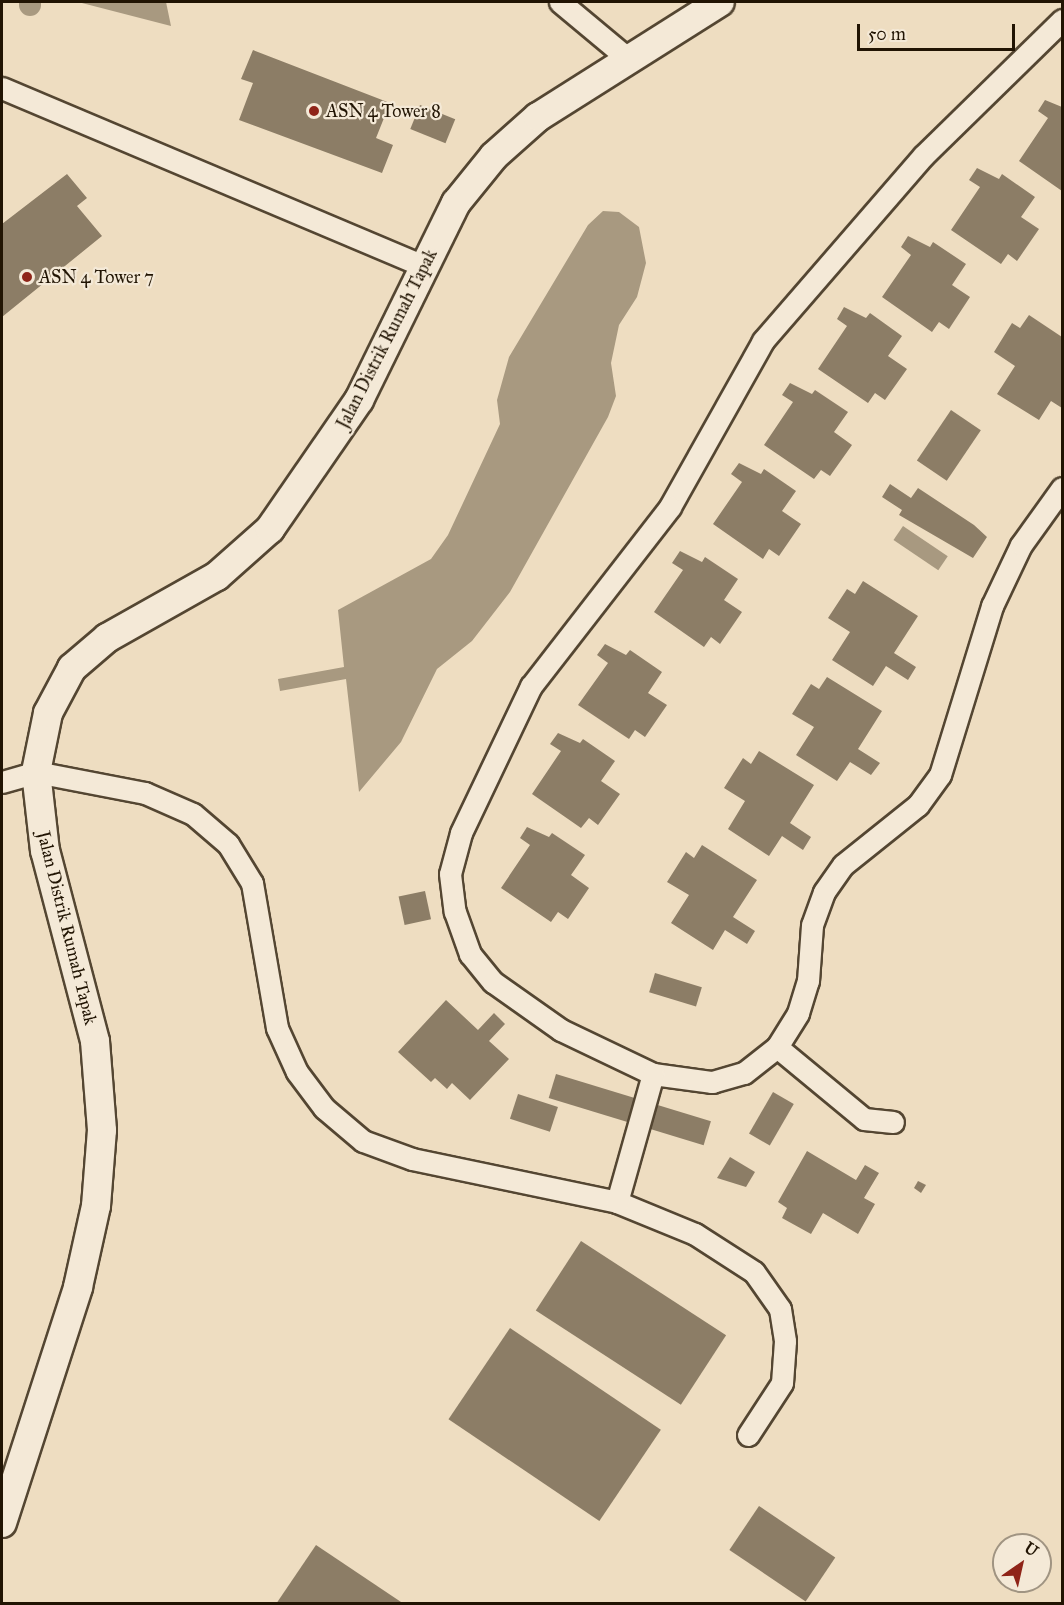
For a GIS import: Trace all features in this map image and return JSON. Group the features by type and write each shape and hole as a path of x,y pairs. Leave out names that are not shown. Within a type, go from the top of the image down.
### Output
{"street":[{"path":"560,2 626,57"},
{"name":"Jalan Distrik Rumah Tapak","path":"2,1523 78,1287 96,1206 102,1130 95,1041 45,851 36,772 48,713 72,668 107,638 217,576 270,529 359,400 456,203 494,156 538,117 626,57 720,2"},
{"path":"1062,20 923,156 763,341 670,507 531,686 461,833 450,874 455,912 475,961 493,982 561,1030 653,1074 712,1082 744,1073 777,1047 798,1013 808,981 812,926 824,892 843,865 918,805 940,775 992,606 1021,545 1062,488"},
{"path":"2,88 425,267"},
{"path":"2,782 36,772 145,793 193,814 228,844 252,883 277,1028 297,1072 324,1108 363,1141 412,1160 617,1202 695,1233 745,1266 780,1309 782,1383 748,1435"},
{"path":"777,1047 864,1119 893,1122"},
{"path":"617,1202 653,1074"}],"shaded area":[{"path":"78,2 166,2 171,26"},
{"path":"603,211 619,212 639,227 646,263 637,297 619,325 611,363 616,396 608,417 510,592 472,641 437,669 401,742 359,792 346,679 280,691 278,679 344,667 338,610 431,559 448,535 500,424 497,400 509,357 588,225"},
{"path":"903,526 948,556 938,570 893,540"}],"building":[{"name":"ASN 4 Tower 8","path":"253,50 390,103 376,138 393,145 382,173 239,120 253,83 241,79"},
{"path":"1045,100 1062,107 1062,191 1019,161 1048,118 1038,111"},
{"path":"420,105 455,119 445,143 410,129"},
{"path":"977,168 999,179 1002,174 1035,197 1021,217 1039,229 1017,261 1008,254 1001,264 951,230 980,187 969,180"},
{"name":"ASN 4 Tower 7","path":"67,174 87,198 77,206 102,236 2,317 2,224"},
{"path":"908,236 930,247 933,242 966,264 952,285 970,297 949,329 939,322 932,332 882,297 911,255 901,247"},
{"path":"844,307 866,318 870,313 902,336 888,356 907,369 885,400 875,393 868,403 818,369 847,326 837,319"},
{"path":"1029,315 1062,337 1062,408 1051,401 1039,420 997,394 1015,366 994,352 1012,323 1020,328"},
{"path":"790,383 812,394 815,390 848,412 834,432 852,445 830,476 821,470 814,479 764,445 793,402 782,395"},
{"path":"951,410 981,430 947,481 917,461"},
{"path":"739,463 761,474 764,469 796,491 782,511 801,524 779,556 769,549 763,559 713,524 742,482 731,474"},
{"path":"890,484 911,498 918,488 974,525 987,537 973,558 899,515 902,510 882,497"},
{"path":"680,551 702,562 705,557 738,579 724,600 742,612 720,644 711,637 704,647 654,612 683,570 672,563"},
{"path":"863,581 918,616 894,653 916,667 908,680 886,666 873,686 832,660 850,632 828,618 847,589 855,594"},
{"path":"605,644 626,655 630,650 662,672 648,693 667,705 645,737 635,730 629,739 578,705 608,663 597,655"},
{"path":"827,677 882,711 858,749 880,763 871,775 850,762 837,781 796,755 814,727 792,714 811,684 819,689"},
{"path":"558,733 580,743 583,739 615,761 601,781 620,794 598,825 589,818 581,828 532,794 561,751 550,744"},
{"path":"759,751 814,785 790,823 811,837 803,850 782,836 769,856 728,829 745,801 724,788 743,758 751,764"},
{"path":"527,827 549,837 552,833 585,855 571,875 589,888 568,919 558,912 551,922 501,888 530,845 520,838"},
{"path":"702,845 757,880 733,917 755,931 747,944 725,930 713,950 671,923 689,895 667,882 686,852 694,858"},
{"path":"425,891 431,919 405,925 399,897"},
{"path":"655,973 702,987 696,1006 649,992"},
{"path":"446,1000 478,1030 494,1013 505,1024 489,1041 509,1059 470,1100 452,1083 447,1089 435,1078 431,1082 398,1052"},
{"path":"556,1074 711,1121 704,1145 549,1098"},
{"path":"773,1092 794,1104 770,1146 749,1134"},
{"path":"518,1094 558,1107 550,1132 510,1119"},
{"path":"807,1151 856,1180 865,1165 879,1173 864,1198 875,1204 858,1234 823,1213 811,1234 782,1218 787,1208 778,1202"},
{"path":"730,1157 755,1172 746,1187 717,1178"},
{"path":"918,1181 926,1185 921,1193 914,1188"},
{"path":"581,1241 726,1335 681,1405 536,1311"},
{"path":"510,1328 661,1430 599,1521 448,1419"},
{"path":"759,1506 835,1557 806,1601 729,1550"},
{"path":"316,1545 404,1604 276,1604"}],"place":[{"name":"ASN 4 Tower 8","path":"314,111"},
{"name":"ASN 4 Tower 7","path":"27,277"}]}
